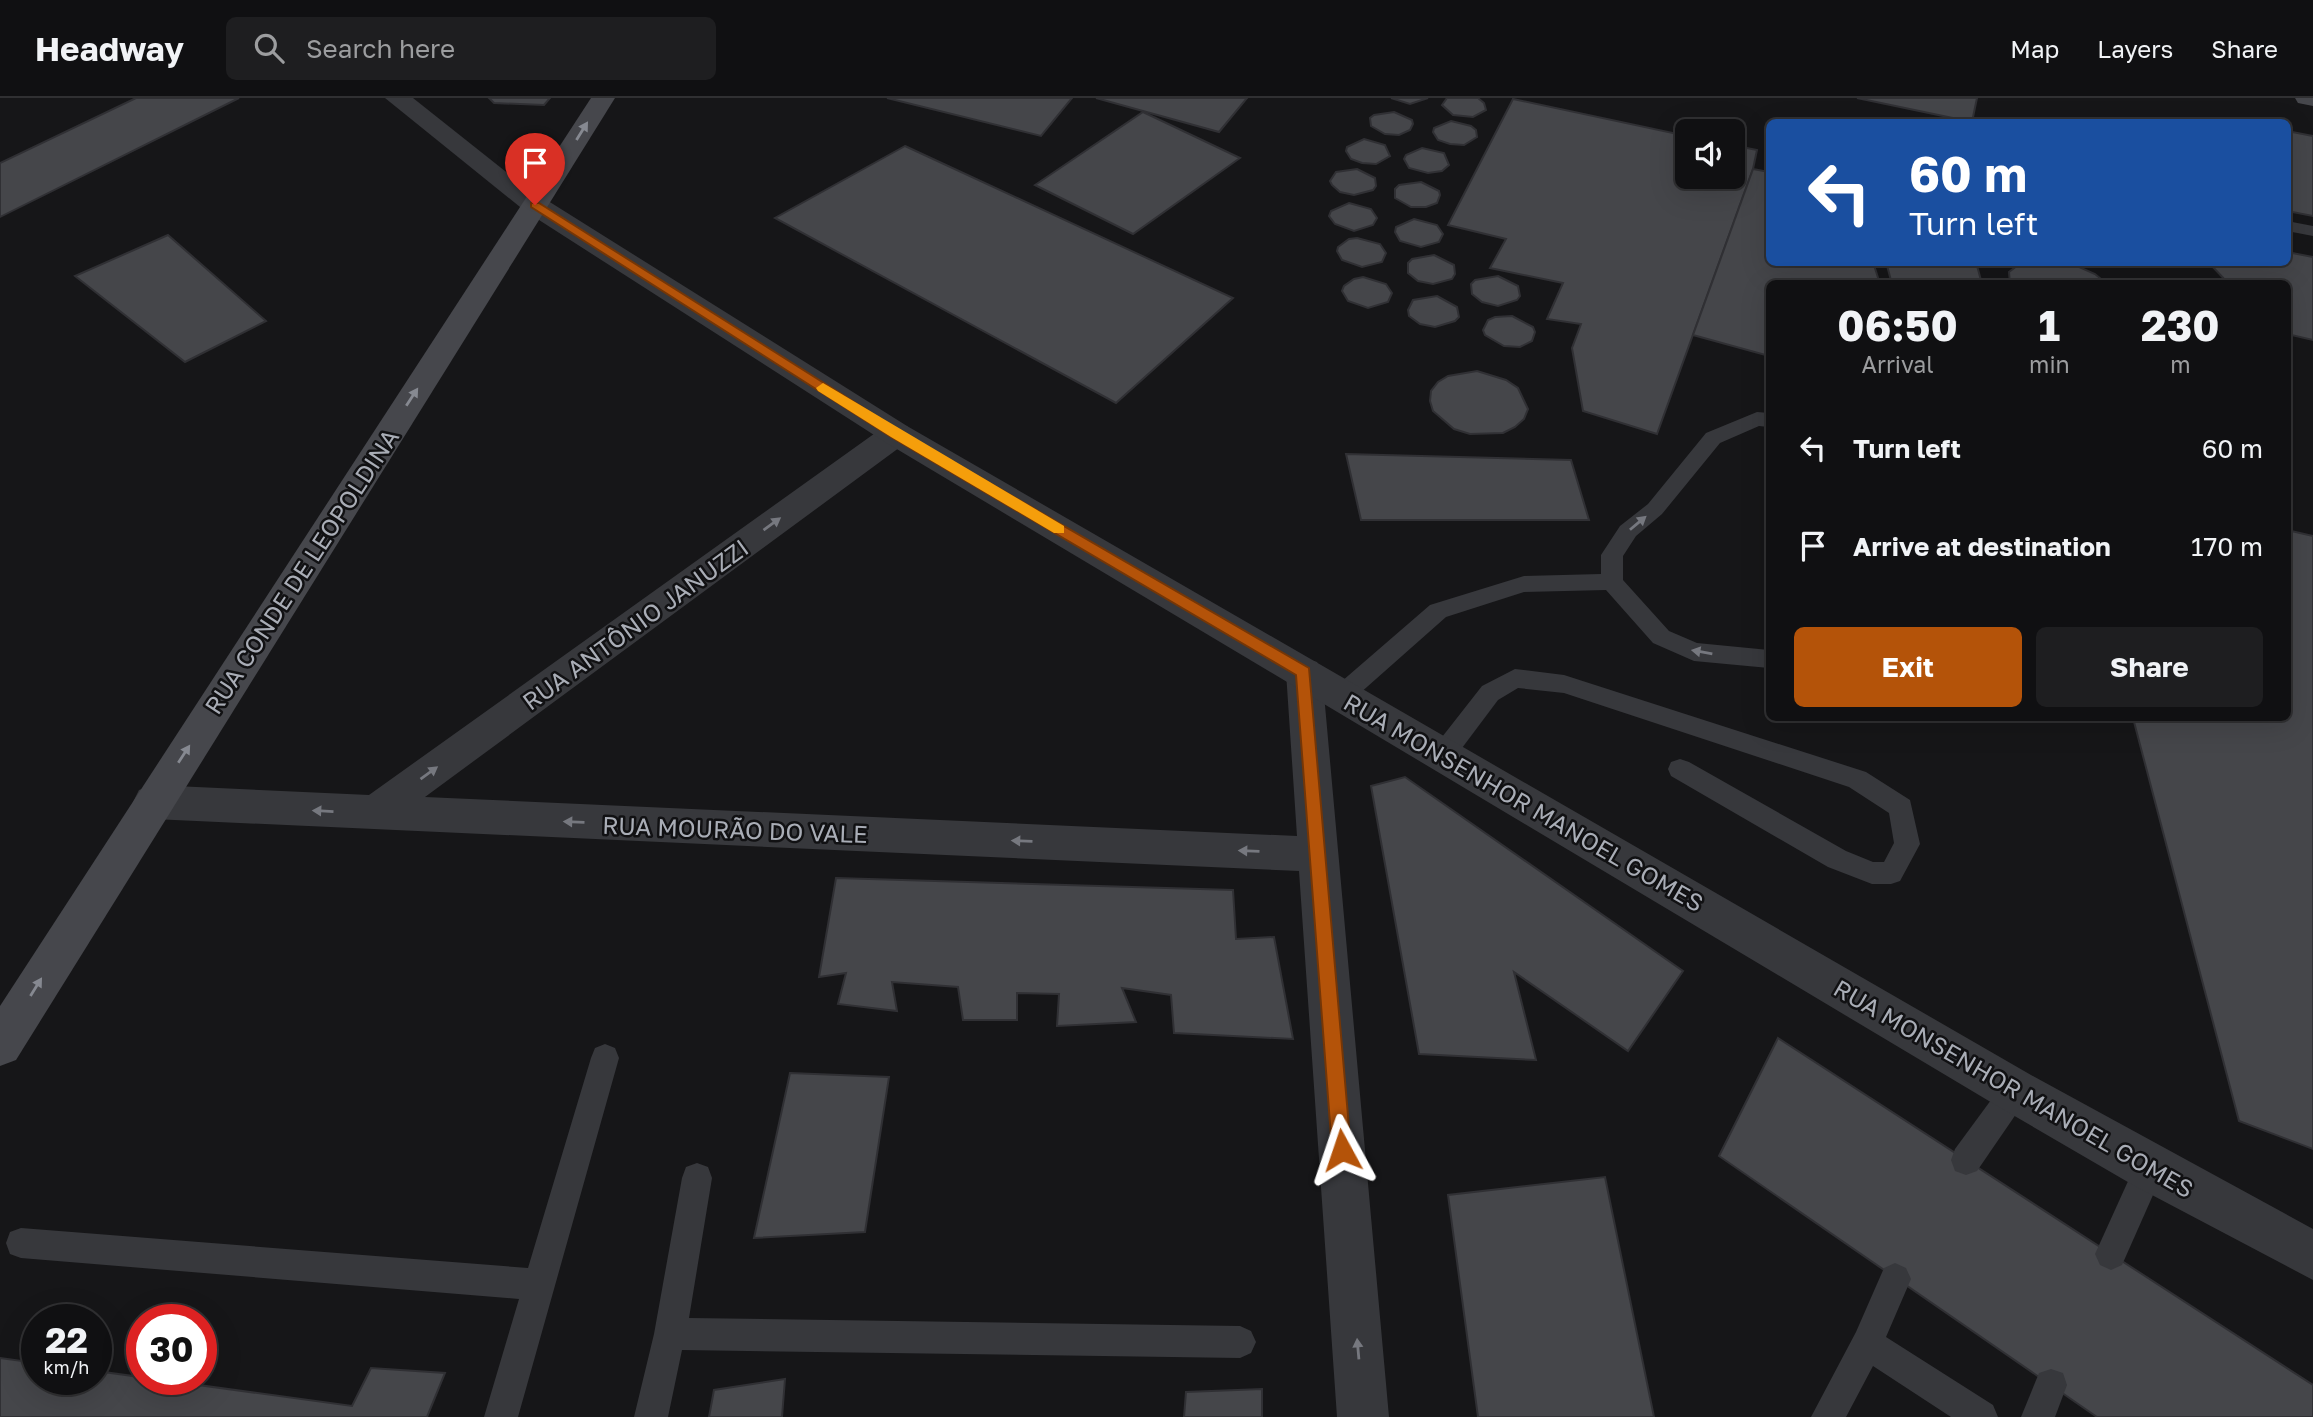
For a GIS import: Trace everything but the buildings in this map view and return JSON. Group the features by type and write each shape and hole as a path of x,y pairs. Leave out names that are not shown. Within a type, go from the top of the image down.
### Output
{"main road":[{"name":"RUA CONDE DE LEOPOLDINA","path":"0,1045 603,98"},
{"path":"2307,98 2313,99"}],"street":[{"name":"RUA MONSENHOR MANOEL GOMES","path":"397,98 535,205 896,434 2015,1091 2313,1256"},
{"name":"RUA ANTÔNIO JANUZZI","path":"374,813 896,434"},
{"path":"1304,672 1363,1417"},
{"name":"RUA MOURÃO DO VALE","path":"153,802 1318,854"}],"lane":[{"path":"2291,227 2313,231"},
{"path":"1766,420 1757,419 1713,438 1655,509 1628,531 1612,555 1612,582 1661,637 1694,652 1766,659"},
{"path":"1342,695 1438,611 1524,584 1612,582"},
{"path":"1444,754 1490,693 1507,683 1516,678 1564,684 1857,779 1901,807 1907,844 1891,873 1872,873 1837,859 1680,769"},
{"path":"500,1417 604,1058"},
{"path":"1966,1160 2015,1091"},
{"path":"2111,1254 2150,1168"},
{"path":"651,1417 670,1334 697,1178"},
{"path":"21,1243 538,1285"},
{"path":"1828,1417 1867,1343 1895,1279"},
{"path":"670,1334 1240,1342"},
{"path":"1867,1343 1981,1417"},
{"path":"2038,1417 2051,1385"}],"slow traffic":[{"path":"823,388 1059,529"}],"route":[{"path":"535,205 896,434 1304,672 1342,1150"}]}
